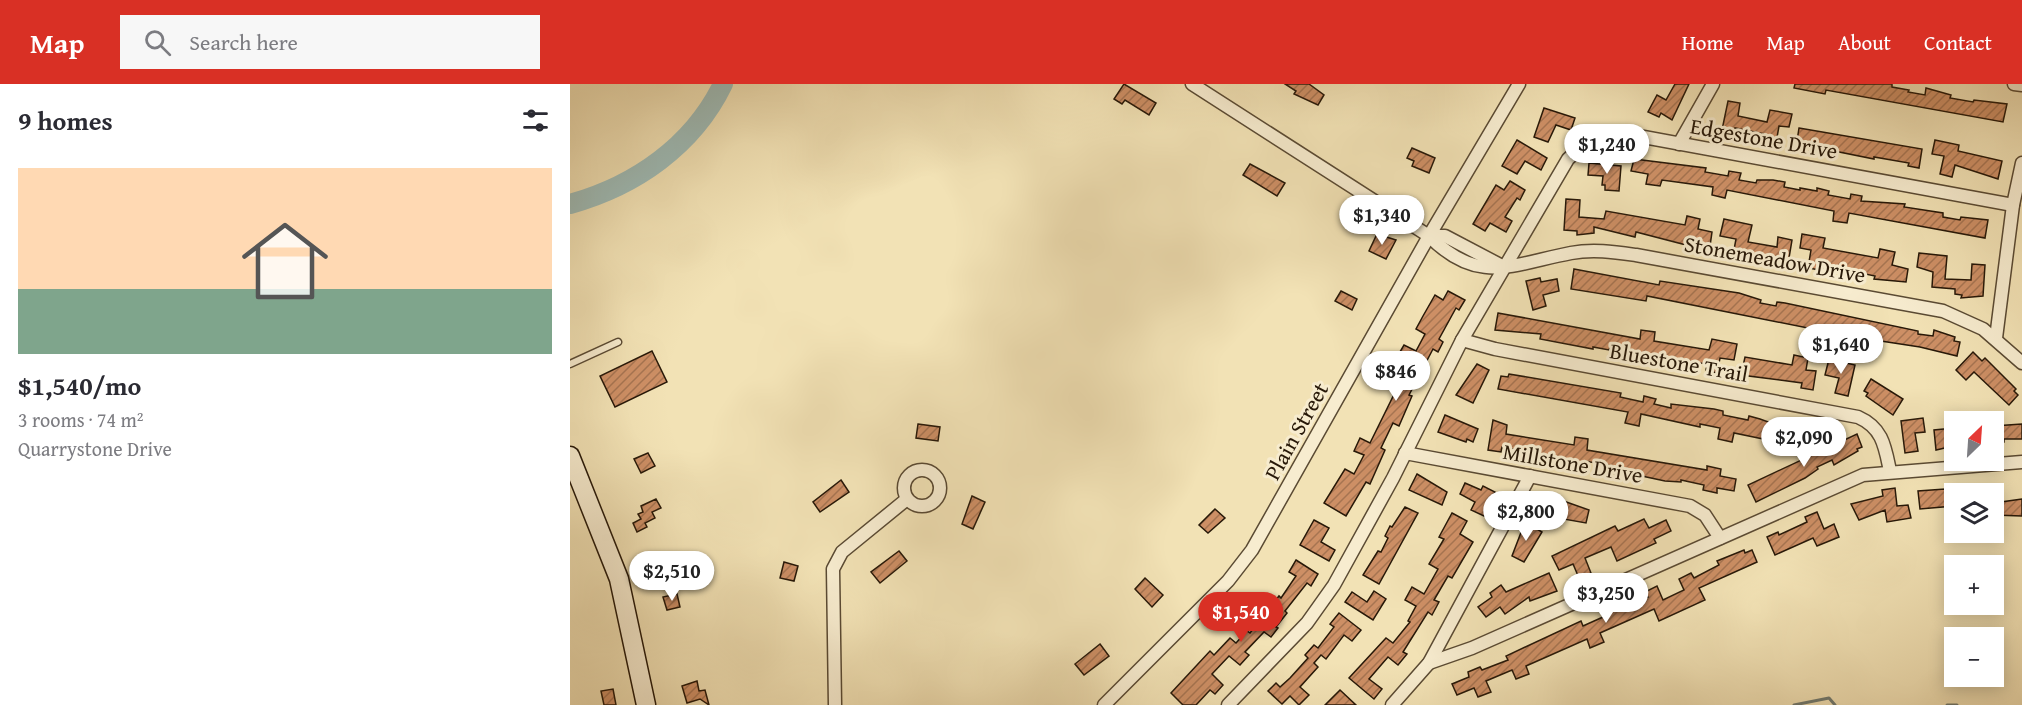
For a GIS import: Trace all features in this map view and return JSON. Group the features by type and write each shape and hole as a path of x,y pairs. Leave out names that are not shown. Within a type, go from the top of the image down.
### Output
{"street":[{"path":"1192,84 1429,236 1445,236 1506,268"},
{"name":"Plain Street","path":"1104,705 1228,581 1245,561 1429,236 1519,84"},
{"path":"1679,144 1713,84"},
{"path":"2014,84 2022,86"},
{"name":"Edgestone Drive","path":"1228,705 1307,623 1355,550 1462,340 1568,159 1599,135 1622,133 2013,205"},
{"path":"1996,338 2013,205 2022,163"},
{"name":"Stonemeadow Drive","path":"1506,268 1573,253 1602,250 1943,311 1971,322 1996,338 2022,363"},
{"name":"Bluestone Trail","path":"1462,340 1495,349 1858,417 1872,424 1882,436 1890,471"},
{"name":"Millstone Drive","path":"1405,453 1690,506 1705,514 1720,538"},
{"path":"570,456 619,579 646,705"},
{"path":"1429,663 1472,648 1854,479 1890,471 2022,462"},
{"path":"1392,705 1429,663 1530,476"},
{"path":"835,705 833,569 842,552 908,500"}],"lane":[{"path":"570,364 618,342"}],"building":[{"path":"1124,84 1156,103 1149,115 1125,100 1122,104 1114,99"},
{"path":"1285,84 1309,84 1324,95 1318,105 1294,94 1296,91"},
{"path":"1675,84 1689,84 1672,120 1661,113 1659,117 1648,112 1657,95 1666,100"},
{"path":"1795,84 1892,84 1892,87 1925,95 1926,88 1951,95 1950,98 2007,104 2003,122 1826,90 1825,94 1794,88"},
{"path":"1728,101 1740,103 1738,116 1767,122 1770,110 1792,114 1789,127 1779,126 1776,143 1764,141 1765,134 1735,128 1734,132 1722,130"},
{"path":"1544,108 1575,118 1571,130 1556,125 1548,142 1534,137"},
{"path":"1799,128 1922,149 1919,168 1908,166 1909,163 1834,151 1834,153 1803,146 1804,142 1797,141"},
{"path":"1517,140 1547,158 1541,170 1525,161 1517,174 1502,166"},
{"path":"1935,140 1959,145 1958,151 2002,161 1998,179 1955,165 1952,177 1940,174 1944,156 1932,154"},
{"path":"1412,148 1435,158 1429,173 1412,166 1414,161 1407,158"},
{"path":"1634,159 1706,168 1705,172 1728,176 1729,171 1741,173 1739,180 1756,183 1757,180 1785,182 1784,187 1817,191 1817,188 1829,191 1828,195 1850,199 1851,194 1862,196 1861,201 1905,204 1904,207 1943,213 1943,217 1960,220 1961,217 1988,220 1985,238 1849,213 1847,223 1833,221 1834,211 1727,190 1725,198 1712,195 1713,187 1662,180 1660,186 1646,184 1648,174 1631,171"},
{"path":"1589,163 1621,166 1619,191 1605,190 1605,185 1602,185 1603,176 1588,175"},
{"path":"1250,164 1285,183 1277,196 1243,175"},
{"path":"1510,181 1525,190 1520,200 1517,198 1505,217 1512,221 1506,232 1490,223 1485,231 1473,224 1496,185 1504,190"},
{"path":"1566,199 1580,200 1579,217 1604,219 1606,211 1685,225 1687,216 1700,219 1698,229 1712,232 1710,246 1695,243 1694,247 1636,232 1635,237 1594,227 1594,233 1577,235 1577,231 1564,230"},
{"path":"1724,219 1752,225 1748,242 1777,247 1778,237 1792,240 1788,264 1774,262 1774,259 1733,255 1736,239 1720,236"},
{"path":"1377,234 1396,240 1386,259 1369,251"},
{"path":"1802,234 1825,238 1823,248 1878,258 1880,249 1895,252 1892,265 1908,269 1906,282 1874,279 1875,276 1847,270 1846,272 1820,267 1820,270 1808,268 1811,250 1800,248"},
{"path":"1919,253 1947,256 1945,279 1971,280 1972,264 1985,265 1983,296 1961,298 1962,295 1955,294 1955,289 1932,287 1933,272 1917,267"},
{"path":"1574,269 1659,285 1660,281 1739,293 1761,300 1760,303 1776,306 1777,302 1785,303 1918,331 1918,334 1933,336 1934,330 1955,337 1954,341 1960,342 1957,356 1920,347 1848,336 1647,296 1646,301 1571,289"},
{"path":"1540,278 1541,282 1557,279 1559,291 1543,295 1546,306 1533,310 1526,281"},
{"path":"1341,291 1357,299 1352,310 1335,301"},
{"path":"1448,291 1465,300 1459,310 1456,308 1439,339 1443,342 1438,352 1433,349 1422,370 1427,372 1421,382 1417,380 1409,395 1412,396 1399,426 1393,423 1381,448 1385,450 1370,484 1366,482 1346,516 1324,503 1345,469 1354,474 1364,455 1354,451 1360,438 1370,443 1409,364 1397,357 1404,345 1416,351 1425,334 1416,329 1435,295 1443,300"},
{"path":"1498,313 1640,339 1641,330 1655,332 1654,341 1709,350 1712,339 1737,344 1734,360 1720,358 1717,373 1706,370 1707,364 1688,361 1687,364 1671,363 1638,354 1638,358 1625,356 1626,350 1610,347 1609,350 1593,347 1593,349 1540,339 1541,334 1495,330"},
{"path":"652,351 667,382 615,407 600,376"},
{"path":"1973,352 1982,361 1985,358 2016,389 2014,391 2018,395 2009,405 1974,372 1966,380 1956,370"},
{"path":"1794,355 1808,358 1806,370 1816,371 1813,390 1801,388 1802,383 1741,375 1745,357 1792,365"},
{"path":"1829,359 1855,365 1848,396 1835,393 1839,378 1825,375"},
{"path":"1477,364 1489,370 1473,403 1456,395"},
{"path":"1509,374 1621,393 1620,397 1643,402 1644,396 1656,399 1654,404 1671,408 1671,404 1714,409 1723,411 1723,415 1748,420 1749,416 1785,428 1782,443 1734,433 1732,442 1718,439 1720,428 1700,424 1700,427 1641,414 1639,426 1625,423 1628,412 1498,389 1501,376 1508,377"},
{"path":"1871,379 1903,399 1893,415 1866,396 1868,393 1864,391"},
{"path":"1445,415 1478,429 1473,442 1467,439 1466,442 1438,432"},
{"path":"1923,418 1925,432 1915,433 1918,451 1905,453 1901,421"},
{"path":"1493,420 1507,425 1506,434 1574,445 1575,437 1588,439 1587,450 1707,470 1707,466 1721,469 1720,476 1736,479 1734,491 1717,488 1717,493 1703,490 1704,485 1681,480 1681,482 1665,481 1623,472 1623,475 1611,473 1613,466 1585,461 1584,465 1539,456 1539,458 1528,456 1529,452 1502,447 1501,452 1488,450"},
{"path":"918,424 940,427 938,441 916,438"},
{"path":"2022,424 2022,439 2004,439 2004,425"},
{"path":"1944,429 1944,448 1936,450 1934,430"},
{"path":"1857,434 1862,447 1857,449 1858,451 1834,465 1832,460 1817,467 1818,469 1805,478 1756,502 1748,485"},
{"path":"648,453 655,466 641,473 634,459"},
{"path":"1417,474 1447,492 1442,505 1409,490"},
{"path":"841,480 849,492 820,512 813,502"},
{"path":"1465,483 1481,490 1483,486 1495,492 1484,516 1471,510 1475,502 1460,494"},
{"path":"1895,488 1897,506 1908,505 1911,518 1887,522 1885,510 1859,520 1851,504 1883,496 1882,490"},
{"path":"1944,489 1944,507 1920,509 1918,491"},
{"path":"972,496 985,502 973,529 962,524"},
{"path":"1555,498 1589,510 1586,523 1552,517"},
{"path":"656,499 661,508 652,512 655,518 645,523 647,527 637,532 633,523 641,519 638,514 643,512 641,506"},
{"path":"2022,499 2022,516 2004,515 2004,502"},
{"path":"1405,507 1418,513 1379,584 1363,575 1378,551 1381,552 1388,538 1385,536 1390,526 1392,527"},
{"path":"1215,509 1225,518 1208,533 1199,525"},
{"path":"1817,512 1824,529 1834,524 1839,537 1817,546 1813,538 1775,555 1767,537 1778,532 1779,535 1807,522 1805,517"},
{"path":"1452,513 1467,521 1460,534 1473,542 1452,578 1448,576 1434,600 1439,602 1432,615 1428,612 1403,652 1407,654 1398,665 1388,657 1369,679 1382,689 1374,699 1349,678 1386,638 1393,643 1410,622 1408,621 1416,606 1405,600 1412,587 1424,594 1438,569 1429,564 1444,539 1439,537"},
{"path":"1644,519 1649,528 1666,520 1671,531 1654,539 1656,543 1617,561 1611,547 1585,558 1591,573 1579,578 1573,564 1559,570 1552,556 1615,526 1618,531"},
{"path":"1314,520 1329,528 1321,542 1335,550 1329,561 1300,545"},
{"path":"1525,522 1542,532 1524,562 1512,556"},
{"path":"1744,550 1745,553 1752,550 1757,562 1699,588 1705,600 1659,621 1654,609 1600,633 1604,642 1590,648 1587,639 1526,666 1529,674 1516,679 1512,670 1486,681 1491,692 1478,697 1474,688 1457,695 1452,684 1469,677 1468,672 1480,667 1482,670 1508,660 1506,656 1581,621 1583,626 1603,617 1601,612 1648,597 1645,592 1657,586 1663,600 1684,590 1679,579 1691,573 1694,578 1719,565 1717,561"},
{"path":"899,551 907,561 880,583 871,572"},
{"path":"1296,560 1318,574 1311,586 1307,583 1285,611 1287,613 1271,637 1264,632 1245,652 1249,655 1240,665 1229,656 1212,674 1223,685 1215,694 1210,690 1196,705 1183,705 1171,693 1210,651 1214,655 1230,638 1236,643 1247,631 1250,633 1279,596 1281,598 1296,576 1289,572"},
{"path":"784,562 798,566 794,581 780,578"},
{"path":"1549,573 1557,591 1530,601 1529,597 1505,614 1500,607 1486,617 1478,607 1492,597 1490,593 1501,585 1506,592"},
{"path":"1145,578 1163,595 1152,607 1135,589"},
{"path":"1374,591 1386,599 1373,620 1345,602 1352,592 1367,602"},
{"path":"677,594 680,607 667,610 663,597"},
{"path":"1339,613 1361,630 1352,641 1344,635 1326,659 1321,655 1314,663 1318,667 1300,687 1309,695 1299,705 1290,696 1282,704 1268,691 1276,683 1280,687 1290,678 1308,658 1305,655 1314,645 1318,648 1334,627 1330,624"},
{"path":"1100,644 1109,656 1084,675 1075,664"},
{"path":"697,681 699,691 705,690 709,705 700,699 687,703 682,686"},
{"path":"613,689 616,705 604,705 601,691"},
{"path":"1340,690 1356,705 1325,705"}],"waterway":[{"path":"570,204 617,186 660,160 696,126 723,84"},
{"path":"1794,705 1829,698 1835,705"},
{"path":"1947,705 1957,705"}]}
